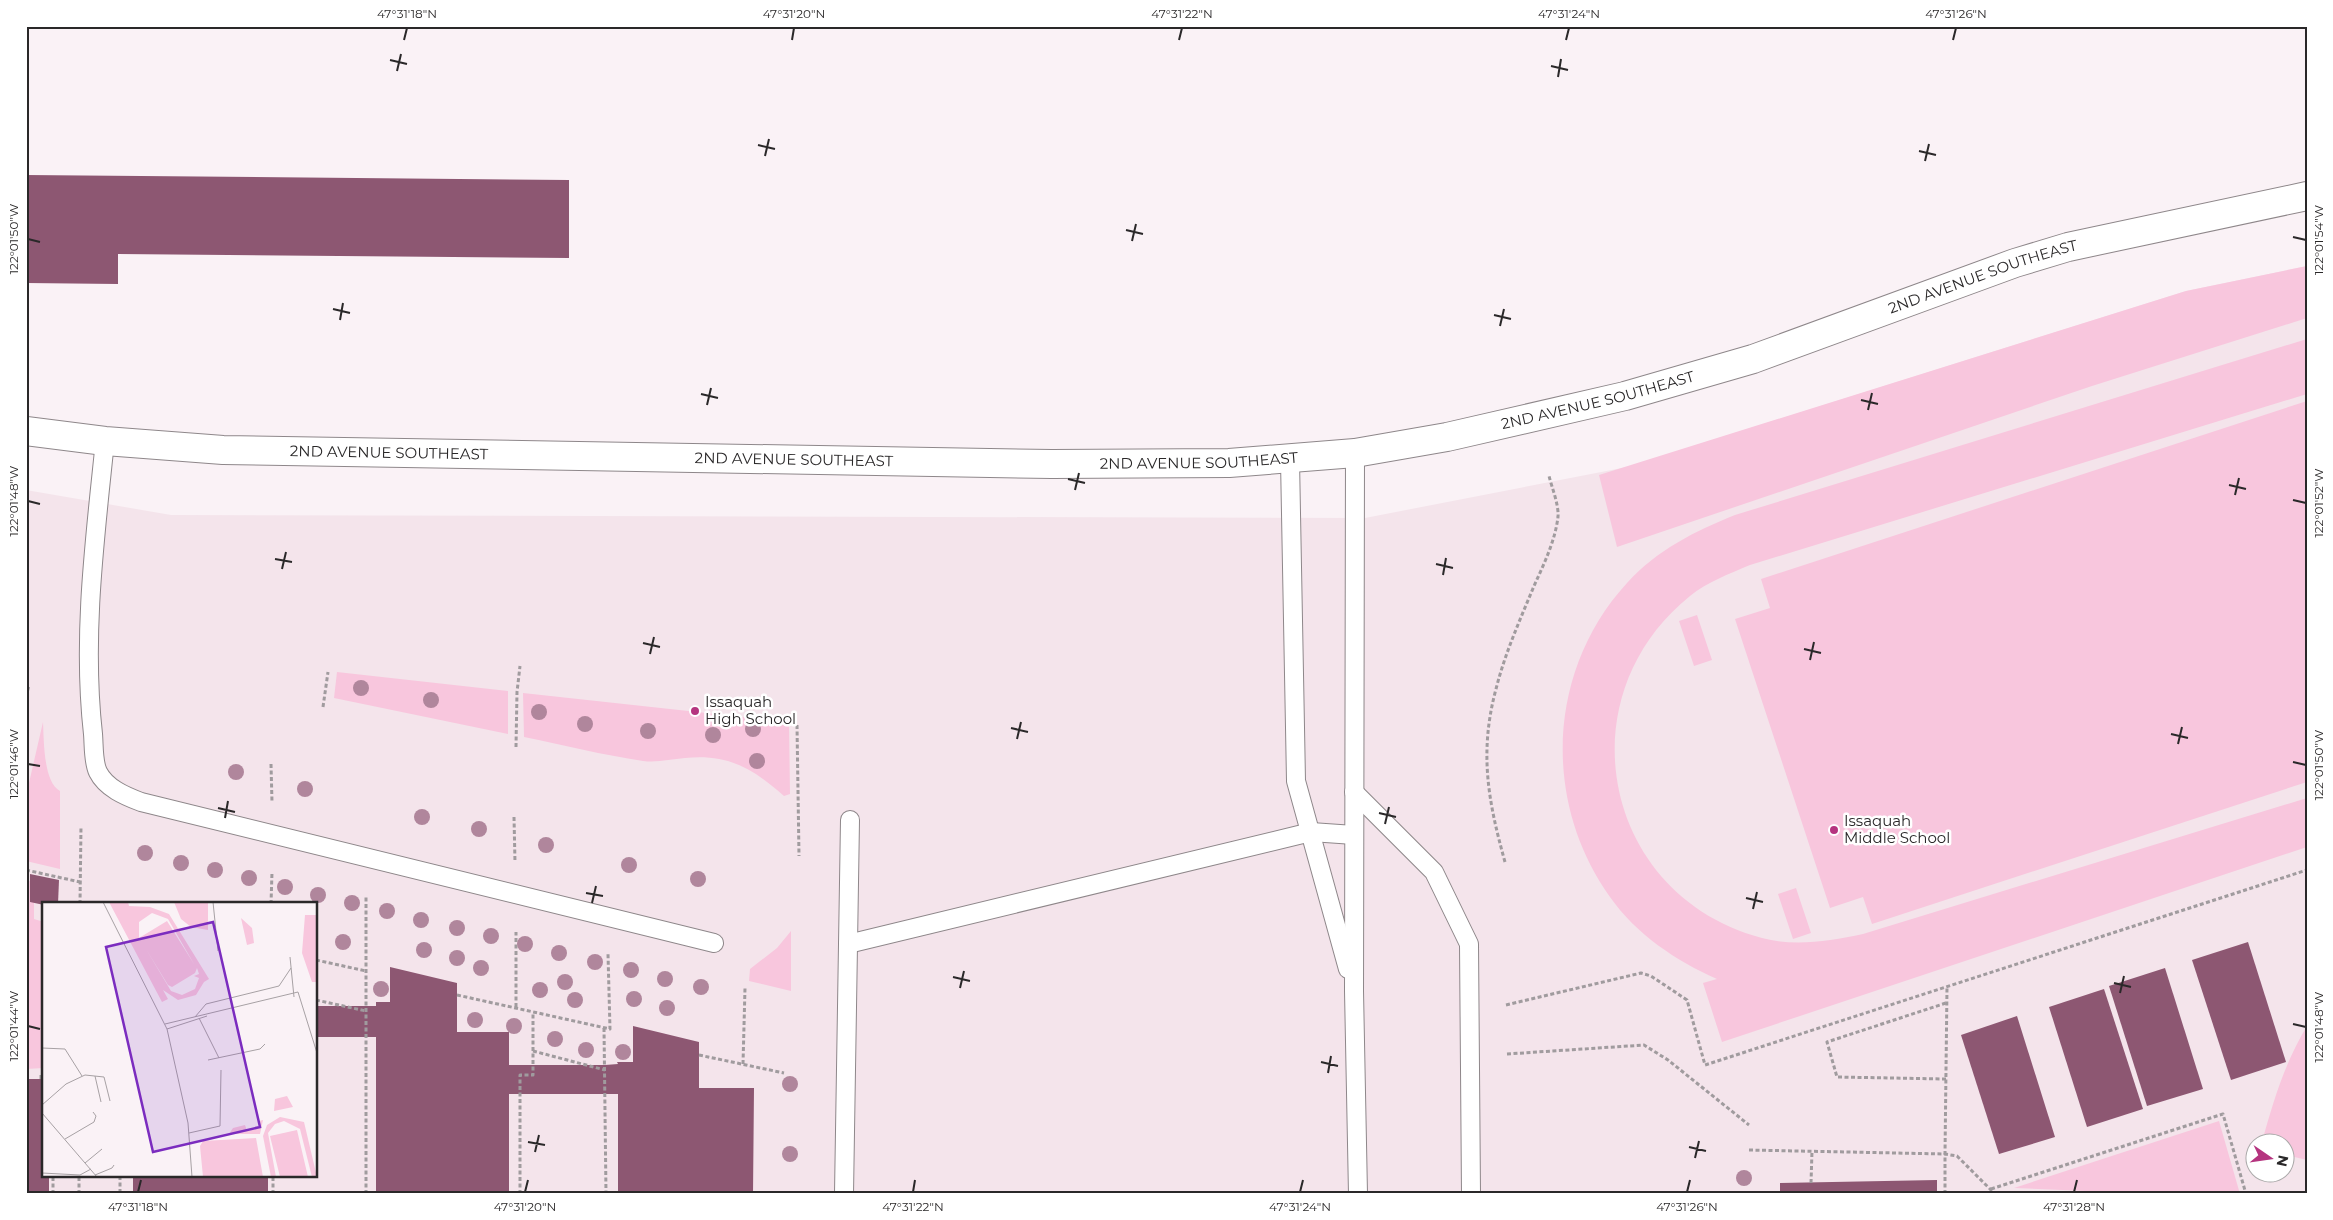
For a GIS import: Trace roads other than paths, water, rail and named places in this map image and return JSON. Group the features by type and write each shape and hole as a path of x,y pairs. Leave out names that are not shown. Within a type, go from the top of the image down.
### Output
{"street":[{"name":"2ND AVENUE SOUTHEAST","path":"26,431 105,441 223,450 826,461 1229,463 1290,460 1356,453 1447,437 1625,396 1761,356 2015,263 2068,247 2307,196"}],"lane":[{"path":"105,441 90,604 89,696 98,772 111,787 124,796 141,802 272,836 714,943"},
{"path":"1356,453 1354,991 1358,1194"},
{"path":"1290,460 1296,782 1354,991"},
{"path":"1354,792 1434,872 1469,944 1471,1194"},
{"path":"844,1194 850,820"},
{"path":"848,944 1311,832 1354,835"}],"place":[{"name":"Issaquah High School","path":"695,711"},
{"name":"Issaquah Middle School","path":"1834,830"}]}
